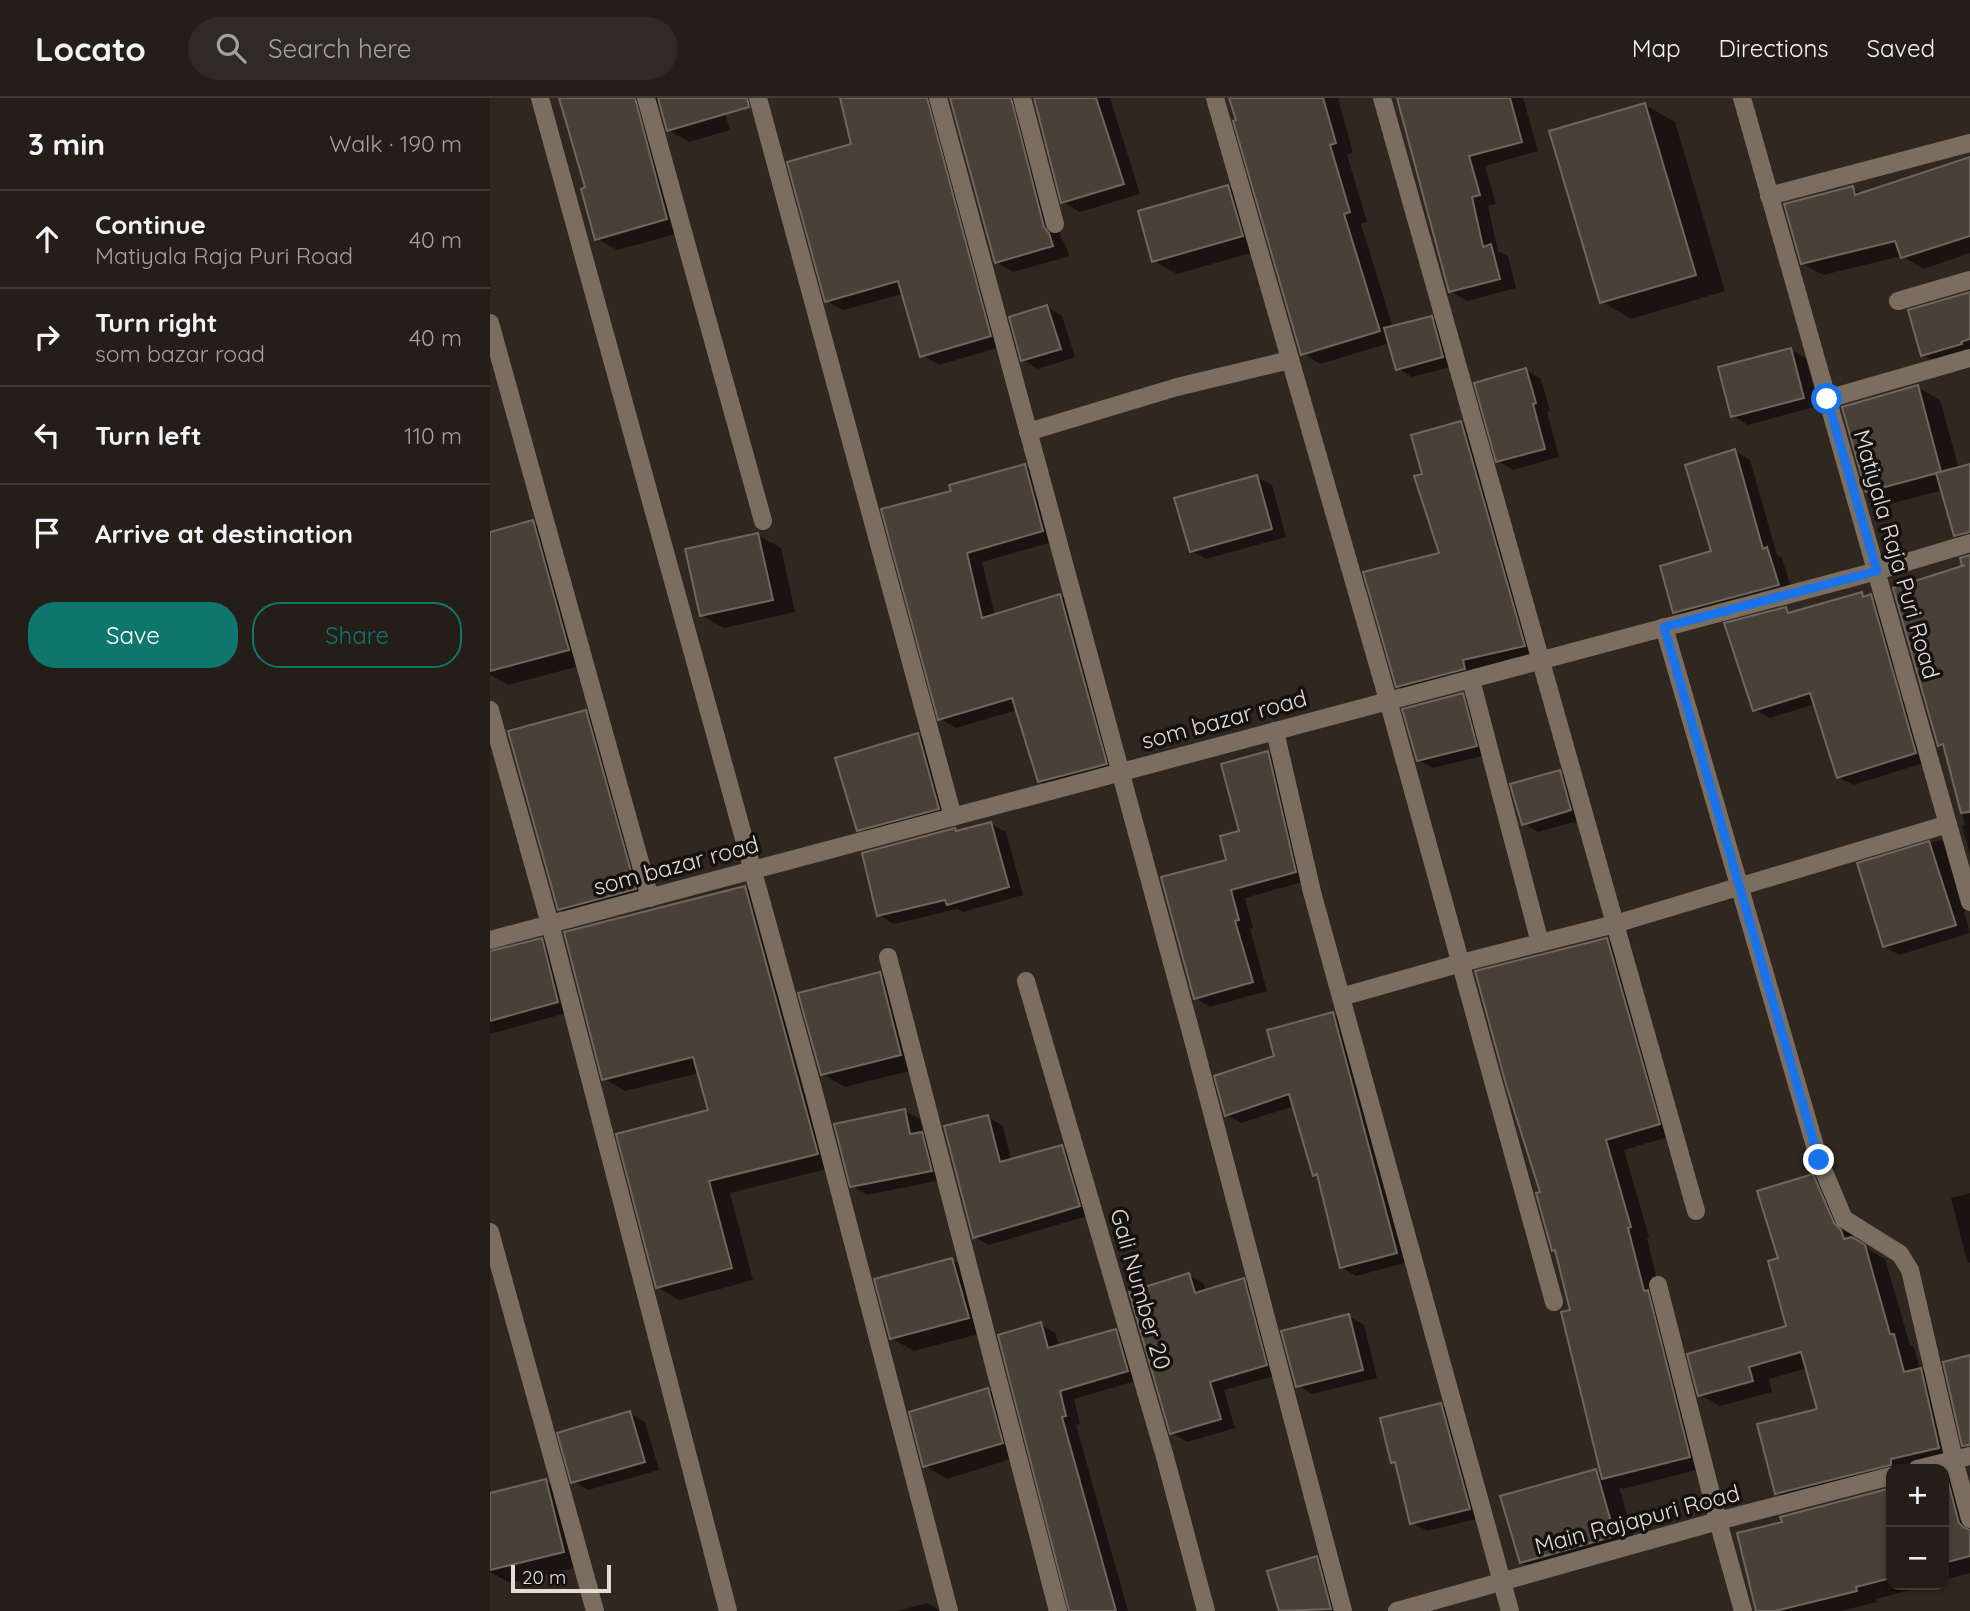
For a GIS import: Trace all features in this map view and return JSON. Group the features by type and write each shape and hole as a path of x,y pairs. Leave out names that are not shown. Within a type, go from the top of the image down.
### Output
{"street":[{"path":"540,98 814,1093 949,1611"},
{"path":"646,98 763,521"},
{"path":"758,98 953,817"},
{"path":"938,98 1196,1053 1343,1611"},
{"path":"1022,98 1055,223"},
{"path":"1215,98 1388,701 1555,1302"},
{"path":"1382,98 1696,1211"},
{"name":"Matiyala Raja Puri Road","path":"1742,98 1970,902"},
{"path":"1769,196 1970,143"},
{"path":"1898,301 1970,280"},
{"path":"490,323 650,898"},
{"path":"1827,399 1970,358"},
{"path":"1028,432 1177,387 1290,360"},
{"name":"som bazar road","path":"490,940 1471,680 1541,659 1877,571 1970,543"},
{"path":"1664,627 1819,1160 1844,1219 1900,1254 1910,1270 1962,1458 1970,1519"},
{"path":"1471,680 1540,943"},
{"path":"490,710 550,924 728,1611"},
{"path":"1275,731 1312,892 1510,1611"},
{"path":"1341,997 1615,924 1948,824"},
{"path":"888,957 1058,1611"},
{"name":"Gali Number 20","path":"1026,981 1165,1457 1206,1611"},
{"path":"490,1232 595,1611"},
{"path":"1658,1285 1718,1521 1744,1611"},
{"path":"1937,1464 1962,1458"},
{"name":"Main Rajapuri Road","path":"1397,1611 1718,1521 1886,1477"}],"building":[{"path":"559,98 635,98 667,219 595,240 581,189 585,187"},
{"path":"658,98 747,98 749,107 667,131"},
{"path":"840,98 927,98 991,336 920,357 898,281 825,302 787,162 851,144"},
{"path":"950,98 1011,98 1044,227 1053,246 995,263"},
{"path":"1034,98 1096,98 1124,184 1061,203"},
{"path":"1229,98 1323,98 1336,143 1330,145 1350,212 1344,214 1380,331 1301,355 1233,121 1236,120"},
{"path":"1397,98 1510,98 1522,142 1469,156 1480,195 1472,197 1483,247 1491,244 1500,279 1449,292"},
{"path":"1645,103 1696,275 1600,303 1549,131"},
{"path":"1970,157 1970,236 1901,258 1895,241 1801,264 1784,204 1853,186 1855,195"},
{"path":"1228,185 1243,236 1152,262 1138,211"},
{"path":"1970,292 1970,339 1961,342 1962,344 1921,356 1908,310"},
{"path":"1047,305 1061,349 1021,361 1009,317"},
{"path":"1432,316 1443,357 1396,370 1384,328"},
{"path":"1791,348 1804,398 1731,417 1718,367"},
{"path":"1526,368 1545,449 1496,462 1474,383"},
{"path":"1918,385 1941,472 1866,492 1842,407"},
{"path":"1461,421 1525,646 1463,660 1465,669 1396,687 1363,572 1439,553 1414,476 1422,474 1411,435"},
{"path":"1735,449 1763,549 1767,547 1779,585 1673,613 1660,566 1711,551 1685,465"},
{"path":"1025,464 1043,531 967,553 982,618 1060,594 1107,764 1038,782 1012,698 938,720 881,509 951,491 949,485"},
{"path":"1970,464 1970,532 1954,536 1936,473"},
{"path":"1257,475 1272,529 1190,552 1174,498"},
{"path":"533,520 569,650 490,671 490,532"},
{"path":"758,533 773,600 700,616 685,549"},
{"path":"1970,555 1970,812 1961,813 1943,744 1938,746 1893,588 1962,566 1960,558"},
{"path":"1862,592 1863,597 1871,594 1916,753 1837,778 1810,693 1753,711 1724,623 1786,607 1788,613"},
{"path":"1463,693 1477,746 1417,761 1402,709"},
{"path":"586,710 636,889 558,910 508,731"},
{"path":"918,733 939,809 857,831 835,758"},
{"path":"1268,751 1296,872 1231,890 1239,920 1235,921 1253,982 1194,999 1161,877 1226,860 1220,836 1239,831 1221,764"},
{"path":"1560,770 1571,810 1522,825 1510,784"},
{"path":"991,822 1009,887 947,905 945,900 877,916 862,853 955,828 956,831"},
{"path":"1929,841 1956,925 1883,947 1857,863"},
{"path":"745,886 818,1154 709,1181 732,1268 656,1288 616,1134 708,1110 693,1057 602,1080 564,932"},
{"path":"542,938 558,1002 490,1021 490,951"},
{"path":"1607,938 1660,1124 1606,1140 1631,1227 1628,1228 1644,1291 1648,1290 1690,1457 1602,1479 1561,1312 1570,1310 1555,1250 1552,1251 1536,1193 1540,1192 1507,1088 1475,971"},
{"path":"880,972 901,1055 821,1075 798,993"},
{"path":"1333,1012 1397,1253 1340,1268 1317,1174 1313,1176 1289,1094 1225,1116 1214,1076 1274,1056 1267,1030"},
{"path":"905,1109 910,1134 922,1132 932,1171 850,1187 834,1124"},
{"path":"988,1115 1000,1162 1062,1145 1080,1206 973,1238 944,1126"},
{"path":"1813,1174 1834,1223 1841,1230 1844,1239 1852,1237 1865,1245 1890,1334 1894,1334 1904,1372 1921,1368 1939,1448 1891,1459 1891,1464 1886,1466 1775,1494 1757,1424 1817,1409 1801,1352 1749,1367 1753,1381 1698,1396 1687,1354 1786,1326 1768,1261 1778,1258 1757,1191"},
{"path":"952,1258 969,1318 890,1339 874,1279"},
{"path":"1189,1273 1195,1293 1244,1278 1267,1365 1210,1382 1221,1419 1170,1434 1129,1292"},
{"path":"1349,1314 1363,1370 1296,1387 1281,1331"},
{"path":"1041,1322 1048,1348 1116,1329 1128,1371 1060,1391 1066,1416 1062,1417 1116,1611 1069,1611 998,1335"},
{"path":"1970,1355 1970,1445 1962,1446 1943,1362"},
{"path":"988,1388 1003,1443 923,1467 909,1412"},
{"path":"1441,1403 1470,1509 1410,1524 1395,1462 1391,1463 1380,1418"},
{"path":"630,1411 645,1462 571,1483 557,1433"},
{"path":"1596,1469 1615,1536 1520,1563 1500,1496"},
{"path":"546,1479 564,1552 490,1570 490,1493"},
{"path":"1949,1485 1959,1523 1970,1530 1970,1556 1949,1562"},
{"path":"1886,1489 1886,1579 1856,1587 1857,1591 1775,1611 1756,1611 1737,1533 1782,1522 1780,1517"},
{"path":"1317,1556 1331,1609 1279,1611 1267,1571"}],"route":[{"path":"1819,1160 1664,627 1877,571 1827,399"}]}
